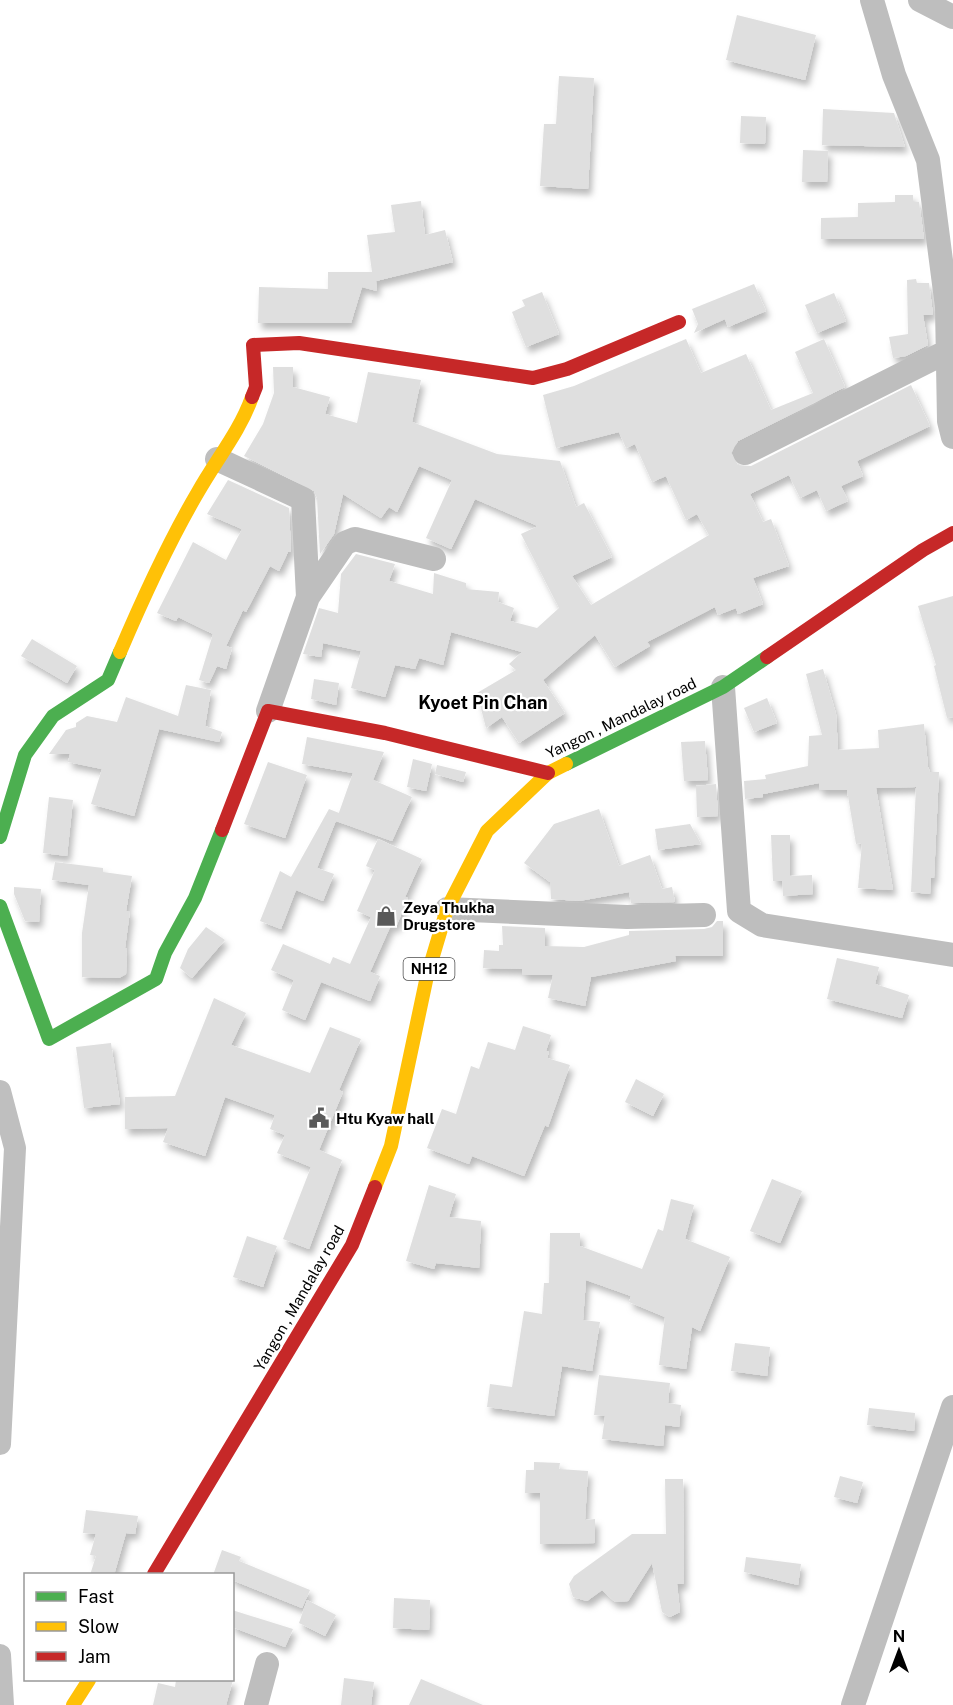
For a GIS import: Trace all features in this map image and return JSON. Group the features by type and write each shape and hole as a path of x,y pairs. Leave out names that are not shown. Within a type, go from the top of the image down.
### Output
{"main road":[{"path":"0,837 25,754 53,716 108,681 145,594 218,459 245,417 256,387 253,345 299,343 533,378 567,369 679,322"},
{"name":"NH12","path":"923,550 953,533"},
{"name":"NH12","path":"923,550 953,540"},
{"name":"Yangon , Mandalay road","path":"155,1573 352,1245 391,1146 427,976 447,909 487,831 548,773 723,687 923,550"},
{"path":"0,906 49,1039 156,979 165,953 195,898 256,748 268,711 385,733 548,773"}],"street":[{"path":"872,0 894,75 928,160 947,307 949,421 953,437"},
{"path":"920,0 953,17"},
{"path":"745,453 948,351"},
{"path":"218,459 303,500 308,597"},
{"path":"268,711 308,597 345,543 355,539 434,559"},
{"path":"723,687 739,912 762,925 953,954"},
{"path":"447,909 627,917 704,915"},
{"path":"853,1705 953,1407"},
{"path":"256,1705 267,1664"}],"building":[{"path":"737,15 816,35 805,80 726,60"},
{"path":"559,76 594,78 588,189 540,186 544,124 556,124"},
{"path":"823,109 894,113 905,147 822,145"},
{"path":"741,116 766,117 765,144 740,143"},
{"path":"803,150 828,151 827,182 802,182"},
{"path":"895,195 913,195 913,202 919,202 924,239 821,239 821,218 858,217 858,203 895,202"},
{"path":"421,201 425,235 445,230 453,262 376,281 377,291 362,287 351,323 258,323 259,287 328,289 328,272 372,272 367,235 395,232 391,205"},
{"path":"916,279 917,283 929,283 933,315 923,315 928,345 906,356 893,358 889,337 908,334 907,280"},
{"path":"754,284 766,311 728,327 725,319 694,333 698,324 692,309"},
{"path":"542,292 559,334 526,347 512,312 525,306 522,300"},
{"path":"834,293 846,321 817,333 805,305"},
{"path":"686,339 701,373 746,354 771,410 813,393 795,352 824,339 845,387 738,441 731,453 738,465 751,466 911,385 930,426 857,461 863,476 841,486 848,501 826,511 817,490 800,498 789,475 750,494 763,522 771,519 789,566 753,578 763,604 738,614 736,608 718,615 715,607 647,642 650,646 615,667 595,635 543,680 565,713 519,743 502,717 486,728 477,693 516,670 509,664 522,652 451,632 443,665 419,658 415,669 395,665 385,697 351,688 361,651 323,643 321,657 303,654 319,608 338,613 341,574 356,554 395,564 389,581 433,594 434,573 466,583 466,589 499,592 498,602 514,608 510,621 537,628 559,608 521,534 538,526 475,499 451,549 426,538 452,480 419,466 397,512 389,507 381,518 343,494 334,534 320,554 317,498 314,491 244,456 263,424 274,393 273,367 293,367 293,387 330,397 325,414 357,423 368,372 421,380 412,422 497,454 560,461 576,507 584,503 612,557 572,576 591,605 709,535 697,514 686,520 666,476 652,482 635,444 626,448 619,432 556,448 543,395 574,386"},
{"path":"228,480 289,508 291,552 288,552 279,571 270,566 246,612 243,610 226,646 232,648 226,669 217,666 209,683 199,680 213,634 178,617 176,621 157,613 193,542 226,560 242,529 207,514"},
{"path":"953,596 953,717 947,718 934,666 936,665 918,606"},
{"path":"32,639 77,666 67,683 21,656"},
{"path":"823,669 836,714 838,750 879,748 878,730 924,724 928,767 930,772 939,772 934,878 931,878 930,894 911,892 916,787 876,788 893,890 858,888 862,843 856,844 847,790 819,790 819,783 763,794 763,797 745,799 744,781 766,779 765,775 808,766 809,736 822,735 806,674"},
{"path":"314,679 339,683 336,705 311,699"},
{"path":"186,685 211,690 205,726 222,732 219,742 159,729 134,816 91,804 102,769 68,762 70,754 49,754 66,730 76,727 76,723 87,716 117,722 126,697 178,716"},
{"path":"767,698 777,723 754,732 744,708"},
{"path":"307,737 384,752 373,780 412,797 392,841 336,821 353,773 302,764"},
{"path":"705,741 708,780 684,781 681,742"},
{"path":"413,759 432,764 426,791 407,787"},
{"path":"268,762 307,775 285,838 244,824"},
{"path":"437,765 466,772 463,782 435,774"},
{"path":"716,784 718,816 697,817 696,786"},
{"path":"49,797 73,800 67,856 43,853"},
{"path":"329,809 339,813 317,868 334,874 323,901 296,890 281,929 260,921 280,871 291,877"},
{"path":"599,809 619,866 650,855 662,889 672,887 675,902 631,903 629,892 579,901 551,899 550,882 524,863 554,824"},
{"path":"690,824 701,844 658,850 655,829"},
{"path":"771,835 790,835 790,876 812,875 813,894 783,896 782,881 773,881"},
{"path":"378,839 422,859 405,897 408,898 396,927 391,925 370,972 380,976 370,1001 321,982 305,1020 282,1010 294,980 271,970 283,944 330,964 333,957 350,964 371,917 357,911 375,870 366,866"},
{"path":"55,862 103,868 103,872 132,876 126,911 130,911 125,948 127,948 126,974 119,978 82,977 82,933 89,885 52,880"},
{"path":"14,887 41,889 39,922 25,921 14,894"},
{"path":"717,921 723,921 723,956 675,956 676,961 591,977 585,1006 548,998 553,975 522,975 522,969 483,968 484,950 499,951 499,945 503,945 502,926 545,928 545,946 584,947 629,935 629,931 704,929 712,927"},
{"path":"206,927 225,940 192,978 180,968 188,949"},
{"path":"837,958 879,967 875,984 909,995 902,1018 827,999"},
{"path":"214,998 246,1013 231,1045 310,1073 330,1027 361,1039 339,1090 343,1092 319,1150 342,1160 309,1249 283,1239 311,1167 277,1153 285,1135 270,1129 275,1115 225,1097 205,1156 163,1142 168,1128 125,1129 125,1097 175,1096"},
{"path":"523,1026 551,1035 546,1051 549,1052 547,1058 570,1065 548,1127 545,1125 524,1176 472,1156 469,1164 427,1148 442,1109 456,1114 471,1066 479,1069 488,1042 515,1050"},
{"path":"111,1043 120,1104 84,1108 76,1047"},
{"path":"636,1079 664,1094 653,1116 625,1102"},
{"path":"772,1179 802,1191 780,1243 750,1231"},
{"path":"429,1185 456,1194 449,1217 481,1221 479,1268 436,1263 434,1269 406,1261"},
{"path":"671,1199 694,1205 685,1239 730,1257 700,1331 692,1327 686,1369 659,1365 665,1317 629,1302 631,1296 586,1280 583,1320 600,1322 592,1371 562,1366 554,1416 487,1407 490,1384 512,1387 524,1311 542,1314 544,1283 549,1283 550,1233 580,1233 580,1246 642,1269 658,1229 663,1231"},
{"path":"247,1236 277,1246 263,1287 233,1277"},
{"path":"735,1343 770,1347 767,1376 731,1371"},
{"path":"599,1375 670,1383 668,1403 681,1405 679,1427 665,1425 663,1446 602,1439 605,1416 594,1415"},
{"path":"869,1408 915,1413 914,1431 867,1425"},
{"path":"534,1462 560,1463 559,1469 588,1471 585,1520 595,1519 595,1543 540,1544 540,1493 525,1493 526,1470 534,1470"},
{"path":"840,1476 863,1482 857,1503 834,1497"},
{"path":"665,1479 683,1479 684,1584 677,1584 680,1612 670,1617 662,1612 652,1563 628,1601 615,1602 602,1590 587,1601 573,1597 569,1584 574,1576 632,1534 666,1534"},
{"path":"86,1510 138,1516 135,1534 126,1533 115,1573 91,1573 96,1556 90,1555 96,1534 83,1533"},
{"path":"222,1550 241,1557 239,1561 310,1590 302,1608 234,1581 234,1573 214,1573"},
{"path":"746,1557 801,1564 798,1585 744,1572"},
{"path":"394,1598 430,1600 429,1630 393,1628"},
{"path":"307,1600 336,1615 325,1636 299,1623"},
{"path":"234,1611 293,1629 285,1647 234,1628"},
{"path":"344,1678 374,1682 371,1705 341,1705"},
{"path":"421,1679 483,1705 409,1705"},
{"path":"176,1681 233,1681 226,1705 153,1705 158,1683 175,1687"}],"waterway":[{"path":"0,1091 15,1148 0,1444"},
{"path":"0,1655 3,1705"}],"traffic: fast":[{"path":"0,837 25,755 53,716 108,680 120,652"},
{"path":"566,764 723,687 767,657"},
{"path":"0,906 49,1039 156,979 165,953 195,898 222,830"}],"traffic: slow":[{"path":"120,652 176,531 234,434 252,397"},
{"path":"375,1187 391,1146 427,976 447,909 487,831 548,773 566,764"},
{"path":"73,1705 88,1681"}],"traffic: jam":[{"path":"252,397 256,387 253,345 299,343 533,378 567,369 679,322"},
{"path":"767,657 923,550 953,533"},
{"path":"222,830 268,711 385,733 548,773"},
{"path":"155,1573 352,1245 375,1187"}],"place":[{"name":"Zeya Thukha Drugstore","path":"386,916"},
{"name":"Htu Kyaw hall","path":"319,1118"}],"district":[{"name":"Kyoet Pin Chan","path":"483,702"}]}
